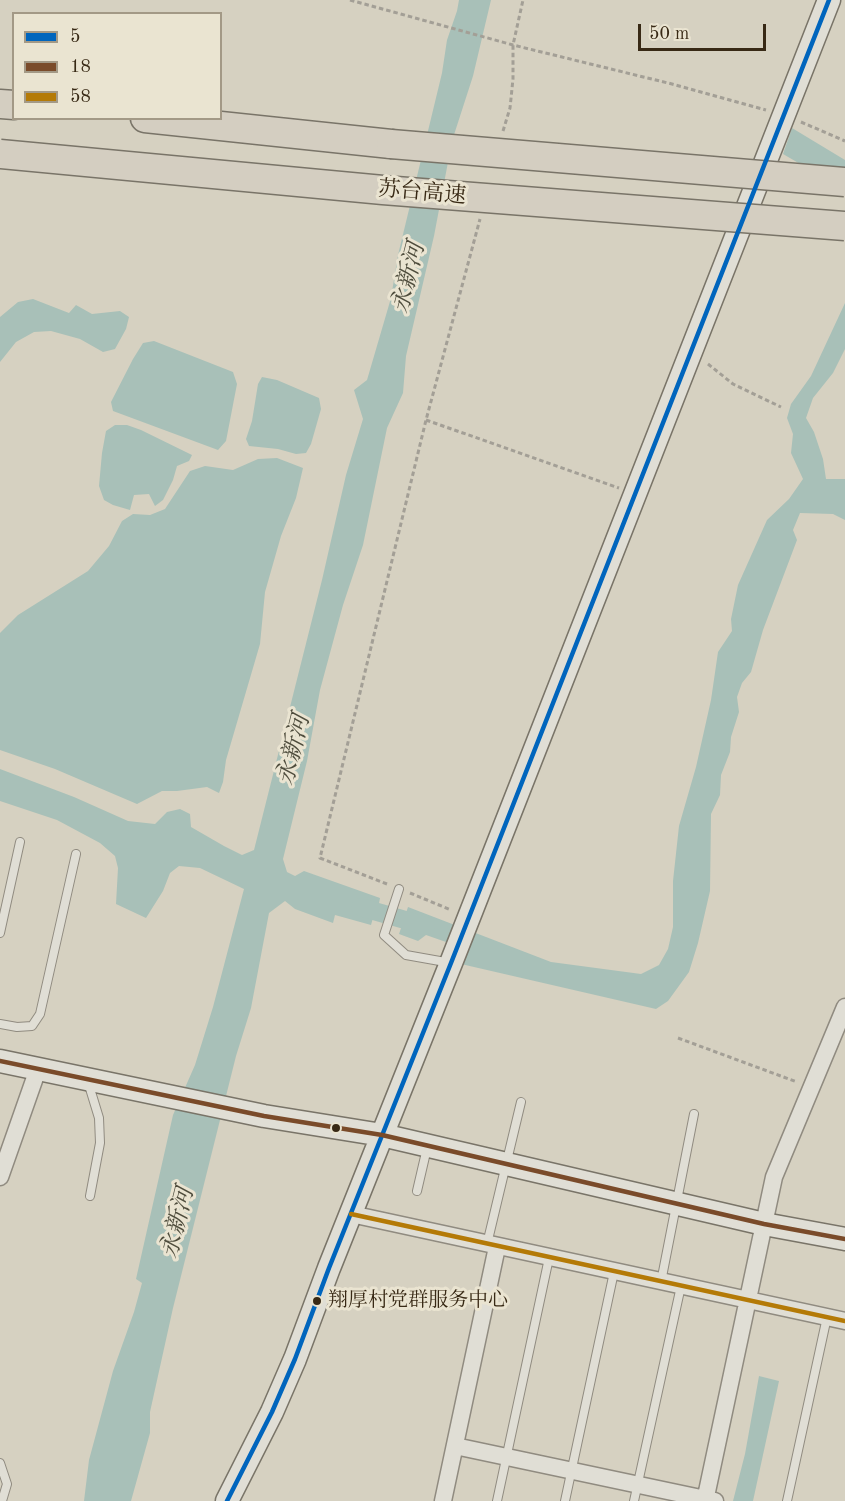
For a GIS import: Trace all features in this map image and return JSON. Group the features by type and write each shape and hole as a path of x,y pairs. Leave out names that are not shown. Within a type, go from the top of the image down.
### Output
{"highway":[{"name":"苏台高速","path":"164,120 391,144 845,182"},
{"name":"苏台高速","path":"0,154 383,190 845,226"}],"street":[{"path":"227,1501 273,1412 295,1359 829,0"},
{"path":"455,1446 572,1471 635,1493 709,1500 774,1177 845,1007"},
{"path":"0,1061 264,1116 382,1135 764,1224 845,1239"},
{"path":"0,1177 38,1069"},
{"path":"351,1214 845,1321"},
{"path":"443,1501 492,1246"}],"lane":[{"path":"0,933 3,901 20,842"},
{"path":"0,1024 17,1027 32,1026 40,1014 76,854"},
{"path":"399,889 384,935 406,955 451,963"},
{"path":"87,1079 99,1118 100,1143 90,1196"},
{"path":"492,1246 506,1164 521,1102"},
{"path":"661,1282 694,1114"},
{"path":"417,1191 428,1146"},
{"path":"497,1501 549,1258"},
{"path":"565,1501 614,1272"},
{"path":"635,1493 681,1286"},
{"path":"787,1501 827,1317"},
{"path":"0,1463 8,1484 2,1501"}],"path":[{"path":"351,0 513,45 672,84 784,115 845,141"},
{"path":"503,131 511,98 513,45 523,0"},
{"path":"468,920 399,889 320,858 426,420 482,212"},
{"path":"689,354 711,365 733,384 781,407"},
{"path":"426,420 635,493"},
{"path":"678,1038 813,1088"}],"water":[{"name":"永新河","path":"459,0 491,0 473,76 452,141 434,236 406,356 403,393 387,428 363,545 343,605 320,690 307,761 283,859 287,872 295,876 304,871 380,898 378,909 384,913 380,919 373,918 371,925 335,915 333,923 295,909 285,901 269,913 251,1008 236,1056 173,1308 150,1412 150,1433 131,1501 84,1501 89,1460 113,1371 142,1283 136,1279 173,1115 195,1065 244,889 200,868 179,866 170,873 163,891 146,918 116,904 118,868 115,856 100,843 57,820 0,801 0,769 74,797 128,821 155,824 167,812 180,809 190,814 191,827 224,846 242,855 254,850 346,475 363,419 354,390 367,380 391,298 398,255 442,73 447,40"},
{"path":"792,128 845,160 845,190 783,154"},
{"path":"33,299 69,313 76,305 92,314 120,311 129,317 126,329 115,349 103,352 80,339 51,331 34,332 16,342 0,362 0,317 18,302"},
{"path":"845,303 845,349 833,373 813,398 806,418 814,432 823,459 826,479 845,479 845,520 833,514 800,513 793,530 797,540 763,630 751,672 742,683 737,697 739,712 731,737 730,752 721,775 720,795 711,814 710,891 689,972 668,1001 656,1009 461,964 466,952 446,942 426,935 418,941 399,934 408,907 551,962 641,974 659,965 668,949 673,927 673,881 679,826 696,767 711,700 718,652 732,631 731,619 738,585 767,520 789,499 803,479 791,453 793,434 787,418 791,404 811,376"},
{"path":"154,341 233,372 237,384 226,441 218,450 113,411 111,402 133,359 143,343"},
{"path":"262,377 277,380 319,398 321,409 311,444 306,453 296,454 278,449 249,446 246,439 252,421 258,384"},
{"path":"115,425 127,425 141,430 192,455 189,461 177,466 163,500 155,506 149,494 134,495 130,510 104,500 99,486 102,453 106,431"},
{"path":"277,458 303,468 296,498 281,536 265,592 260,644 226,760 219,793 207,787 162,791 137,804 55,769 0,750 0,633 18,615 88,571 109,546 122,521 133,514 150,515 165,509 190,471 205,466 233,470 258,459"},
{"path":"759,1376 779,1381 753,1501 733,1501 745,1454"}],"waterway":[{"path":"360,907 426,926"}],"transit line":[{"name":"5","path":"227,1501 272,1412 295,1359 829,0"},
{"name":"18","path":"0,1061 264,1116 382,1135 764,1224 845,1239"},
{"name":"58","path":"351,1214 845,1321"}],"place":[{"name":"翔厚村党群服务中心","path":"317,1301"}]}
